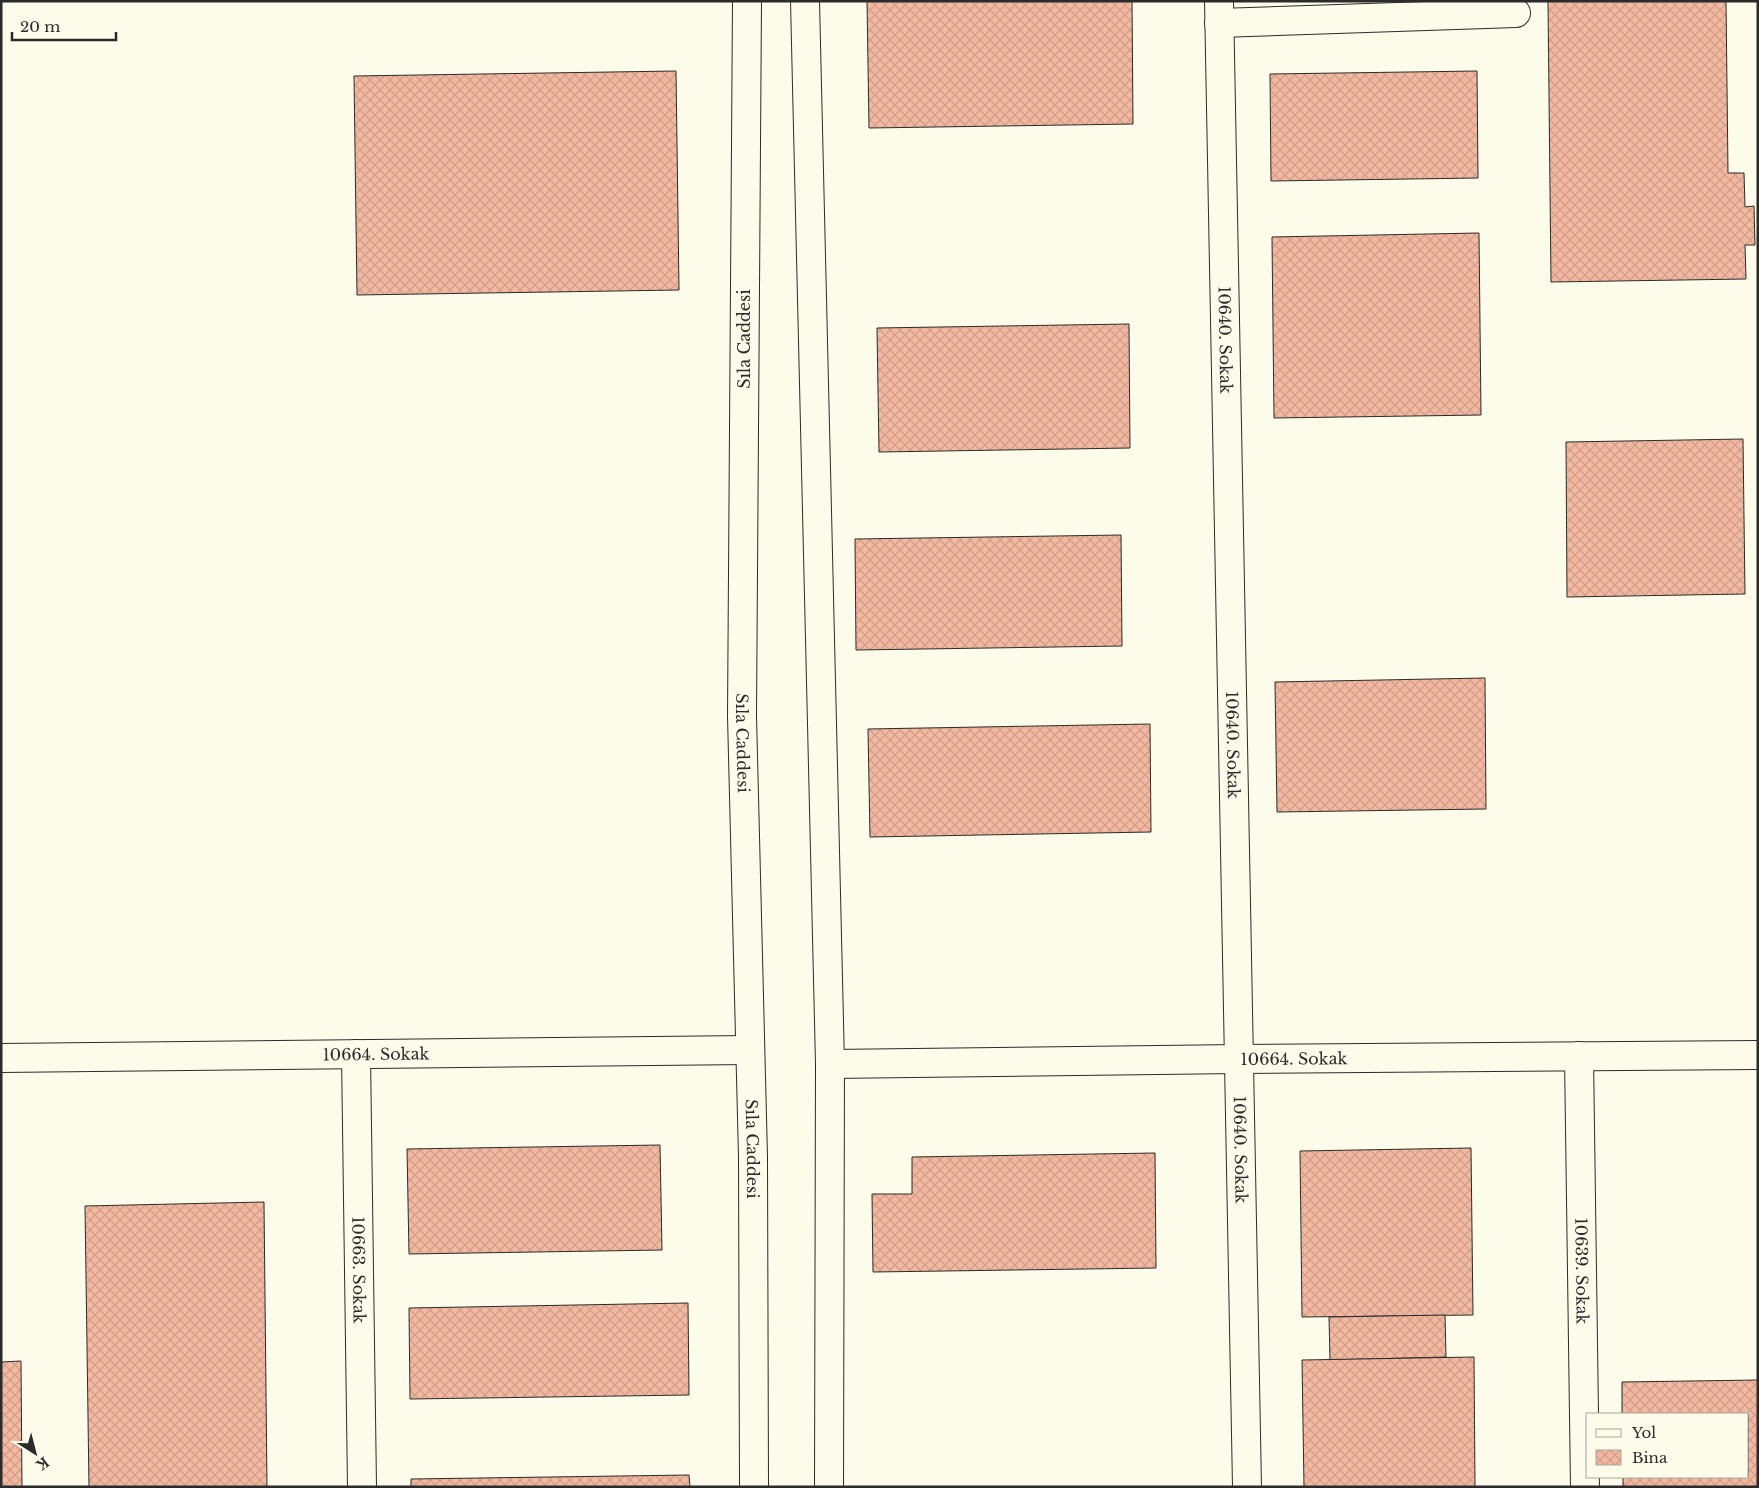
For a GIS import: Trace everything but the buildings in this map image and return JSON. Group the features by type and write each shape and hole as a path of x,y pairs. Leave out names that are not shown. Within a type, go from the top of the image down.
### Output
{"street":[{"name":"Sıla Caddesi","path":"747,1 742,716 753,1167 754,1487"},
{"path":"805,1 830,1064 829,1487"},
{"path":"1219,12 1516,13"},
{"name":"10640. Sokak","path":"1219,12 1246,1487"},
{"name":"10664. Sokak","path":"1,1058 750,1050"},
{"name":"10663. Sokak","path":"356,1054 362,1487"},
{"name":"10664. Sokak","path":"830,1064 1239,1058 1758,1055"},
{"name":"10639. Sokak","path":"1579,1056 1585,1487"}]}
